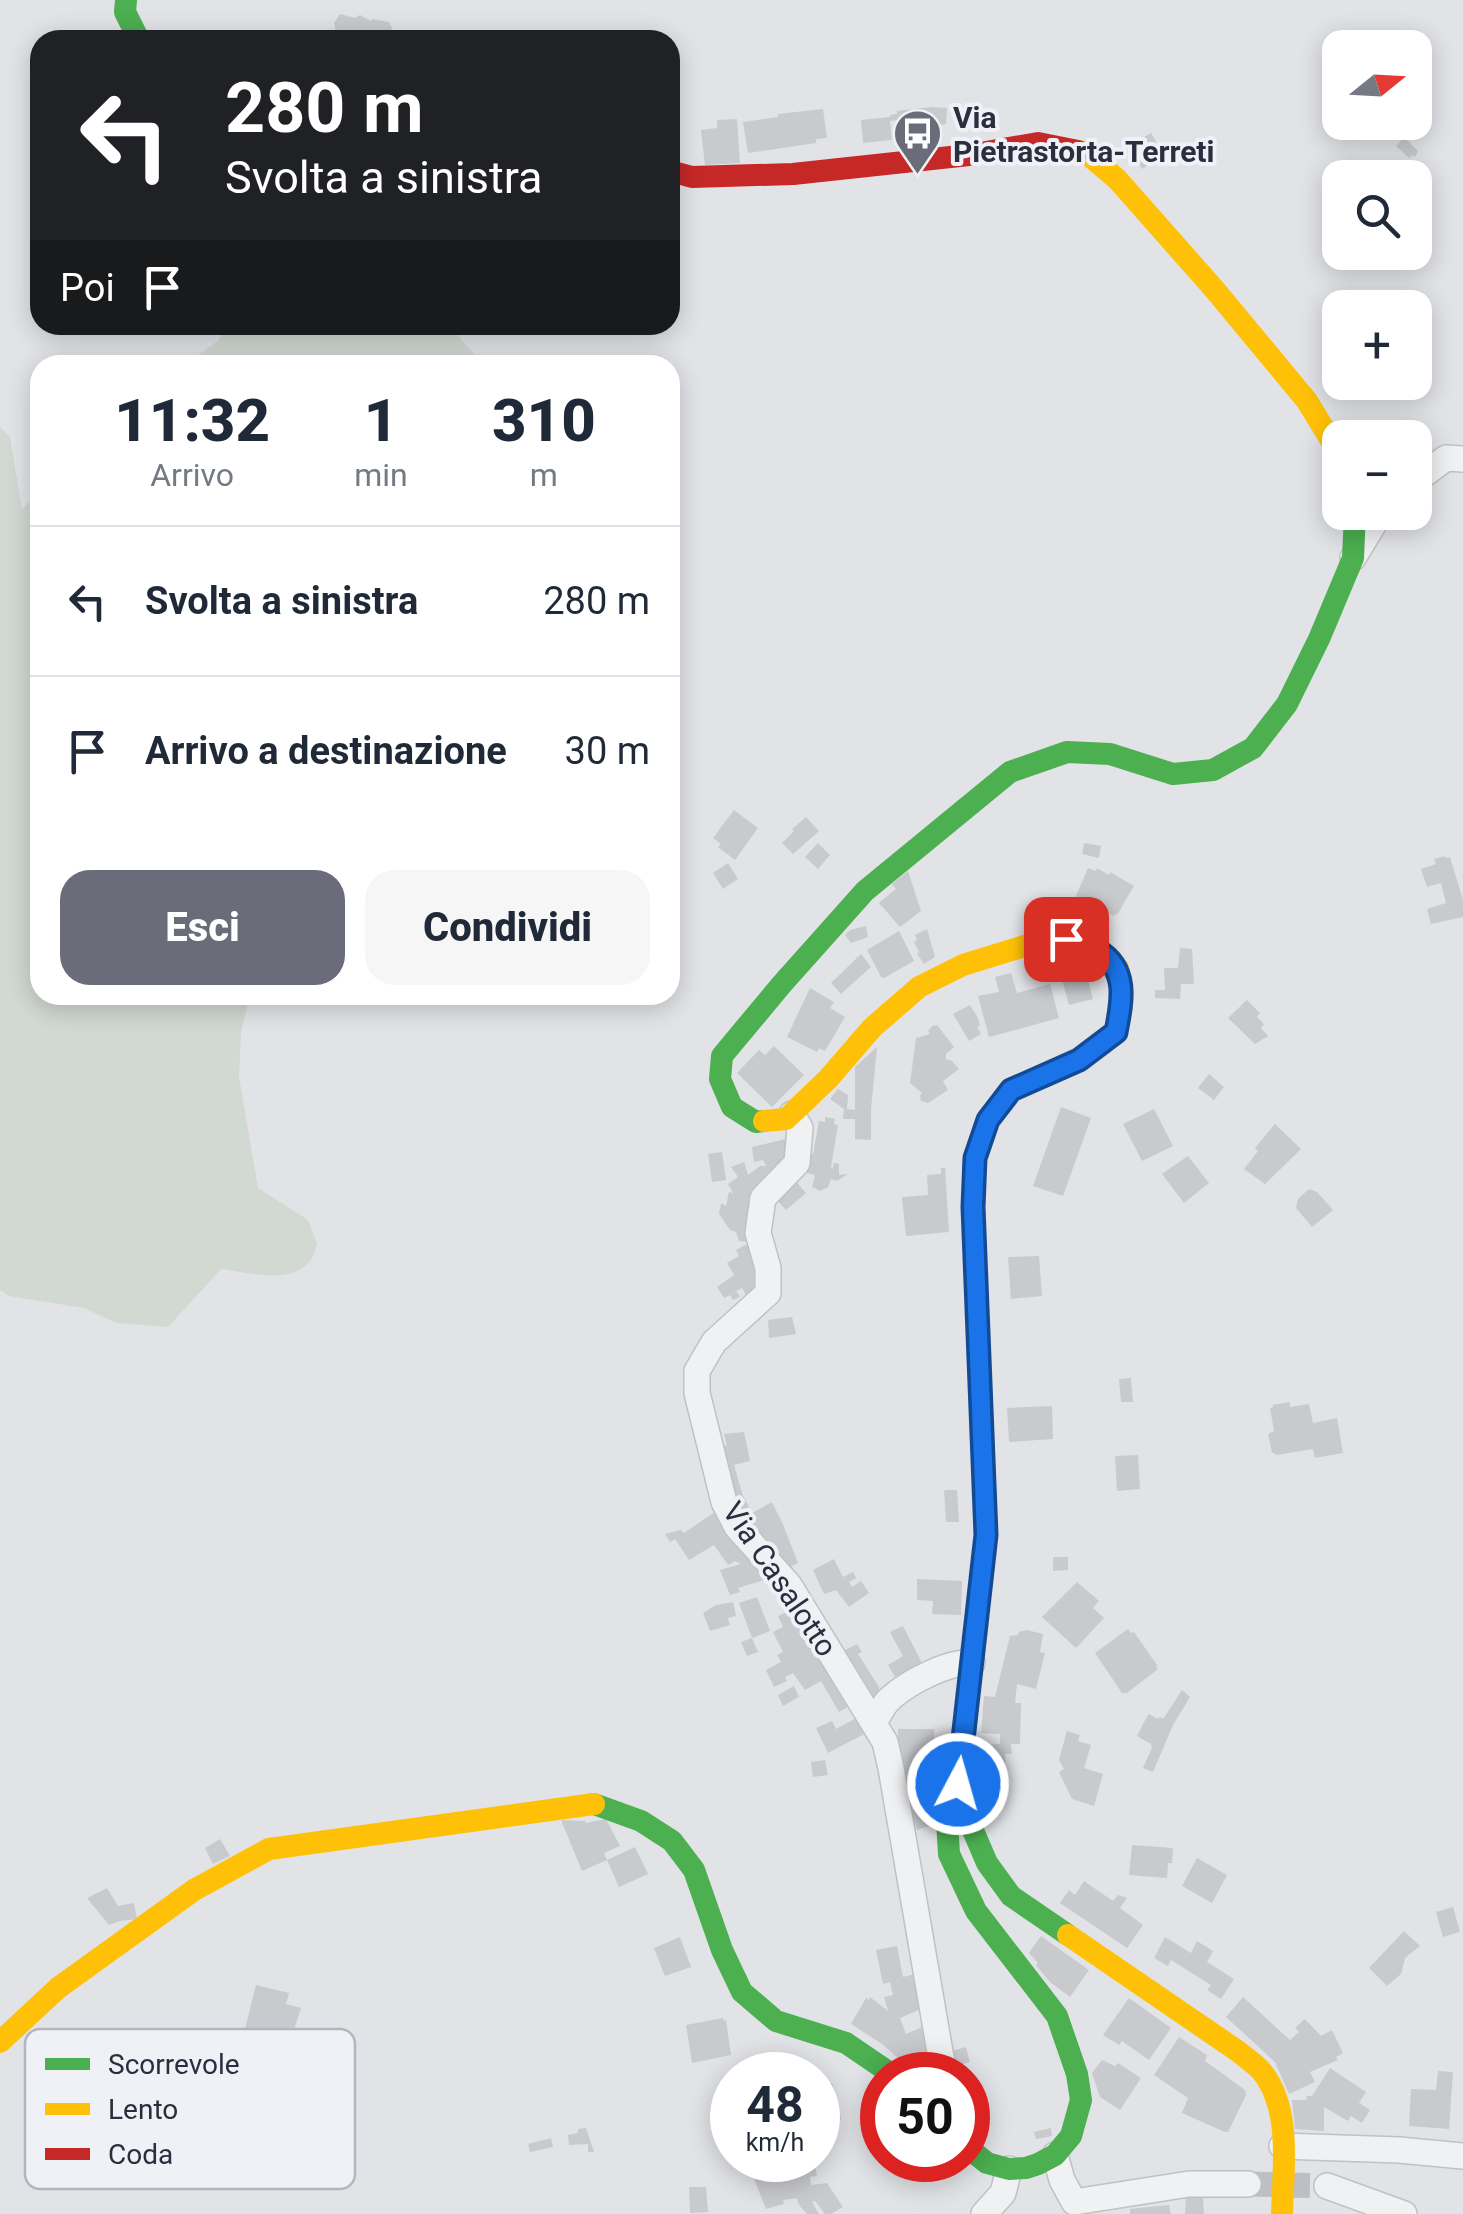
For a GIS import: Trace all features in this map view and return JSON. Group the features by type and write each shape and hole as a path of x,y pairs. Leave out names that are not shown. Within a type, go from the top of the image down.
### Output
{"main road":[{"path":"126,0 125,12 134,30"},
{"path":"680,173 793,174 1038,144 1084,152 1116,180 1214,290 1307,401 1322,426"},
{"path":"990,2164 1026,2168 1055,2154 1071,2136 1081,2100 1077,2074 1057,2016 976,1911 949,1854 947,1821 958,1784 986,1535 973,1207 975,1158 988,1120 1011,1090 1079,1060 1116,1032 1123,995 1118,968 1097,950 1066,939 1031,944 963,965 919,987 872,1028 828,1079 786,1119 756,1122 732,1107 720,1080 722,1056 865,891 1010,772 1067,752 1110,754 1173,774 1213,770 1253,748 1287,704 1319,640 1353,558 1354,530"},
{"path":"958,1784 986,1863 1011,1896 1239,2052 1266,2075 1276,2096 1282,2146 1282,2214"},
{"path":"0,2042 58,1988 194,1890 268,1849 595,1804 641,1820 672,1841 694,1870 722,1950 742,1992 776,2021 846,2042 860,2052"}],"street":[{"path":"1432,469 1446,458 1463,459"},
{"path":"1353,558 1370,530"},
{"name":"Via Casalotto","path":"792,1114 800,1128 798,1162 763,1198 758,1233 768,1268 768,1293 714,1342 697,1371 697,1394 724,1502 737,1527 790,1585 885,1742 940,2052"},
{"path":"874,1723 890,1698 915,1681 959,1662 972,1663"},
{"path":"1282,2146 1463,2156"},
{"path":"1055,2154 1062,2180 1074,2202 1190,2184 1248,2184"},
{"path":"984,2214 1003,2193 1009,2169"},
{"path":"1327,2186 1404,2214"}],"shaded area":[{"path":"221,335 457,335 475,355 198,355"},
{"path":"0,427 10,437 22,509 30,501 30,1005 248,1005 241,1032 239,1077 258,1188 308,1220 317,1244 311,1260 292,1273 269,1275 221,1269 168,1327 116,1323 84,1308 9,1296 0,1290"}],"building":[{"path":"340,14 355,18 360,15 371,21 389,22 392,28 335,30 334,23"},
{"path":"932,107 947,108 946,124 938,125 939,142 911,151 907,121 898,120 890,121 892,140 863,143 861,120"},
{"path":"823,109 827,138 748,153 743,122"},
{"path":"976,117 999,118 999,123 978,127"},
{"path":"737,119 740,163 705,165 701,130 717,128 717,120"},
{"path":"1151,133 1164,155 1142,169 1128,146"},
{"path":"1407,140 1418,151 1409,158 1396,146"},
{"path":"734,810 758,828 735,860 713,838"},
{"path":"806,817 819,831 793,854 782,843"},
{"path":"818,843 830,855 818,869 805,857"},
{"path":"1084,843 1101,846 1099,858 1082,854"},
{"path":"1450,857 1463,900 1463,917 1431,924 1427,909 1446,903 1441,883 1427,887 1421,869"},
{"path":"728,863 738,879 723,889 713,873"},
{"path":"1088,868 1109,875 1110,872 1134,886 1117,915 1076,896"},
{"path":"908,871 921,911 900,927 879,903 896,889 892,884"},
{"path":"866,926 868,937 851,943 845,935 850,930"},
{"path":"927,929 935,957 924,964 914,942 915,935"},
{"path":"899,931 914,961 881,977 867,950"},
{"path":"1180,948 1192,949 1194,984 1181,984 1180,999 1155,998 1155,990 1165,990 1164,968 1178,968"},
{"path":"861,954 871,967 841,994 831,983"},
{"path":"1084,966 1093,999 1069,1005 1062,972"},
{"path":"1011,973 1017,993 1050,984 1059,1018 989,1037 978,996 999,992 995,977"},
{"path":"810,988 834,1002 830,1008 845,1017 825,1051 819,1048 817,1052 787,1037"},
{"path":"1247,1000 1260,1013 1257,1017 1268,1036 1255,1044 1228,1018"},
{"path":"970,1005 981,1034 969,1041 953,1014"},
{"path":"937,1025 954,1047 946,1059 959,1069 943,1081 948,1090 928,1103 921,1101 922,1093 910,1083 916,1038 930,1034 928,1031"},
{"path":"774,1046 804,1075 772,1107 737,1073 759,1050 765,1055"},
{"path":"877,1047 871,1140 855,1139 855,1119 843,1119 844,1109 830,1099 838,1089 848,1095 847,1109 855,1110 855,1067"},
{"path":"1209,1074 1224,1087 1214,1100 1198,1088"},
{"path":"1061,1107 1091,1118 1063,1196 1033,1186"},
{"path":"1154,1109 1173,1146 1142,1161 1123,1124"},
{"path":"825,1117 835,1119 834,1124 838,1125 831,1167 839,1164 839,1175 848,1174 837,1181 831,1179 828,1187 820,1191 812,1187 815,1175 803,1172 806,1153 813,1154 819,1121 825,1122"},
{"path":"1275,1124 1301,1149 1265,1184 1244,1169"},
{"path":"790,1138 795,1154 752,1203 748,1242 739,1241 719,1214 721,1203 726,1206 729,1192 733,1193 728,1184 738,1177 731,1167 744,1162 748,1175 766,1166 763,1160 754,1162 752,1147"},
{"path":"722,1152 726,1180 712,1182 708,1154"},
{"path":"1188,1156 1209,1183 1184,1203 1162,1174"},
{"path":"941,1168 945,1168 949,1232 906,1236 902,1197 928,1195 927,1175 941,1174"},
{"path":"793,1178 806,1193 786,1210 773,1196"},
{"path":"1309,1189 1317,1192 1333,1210 1312,1227 1296,1208 1298,1199"},
{"path":"752,1246 764,1280 746,1295 742,1288 736,1291 740,1297 724,1298 717,1287 734,1275 727,1263 739,1256 736,1250"},
{"path":"1039,1256 1042,1296 1011,1299 1008,1257"},
{"path":"792,1317 796,1334 769,1338 768,1320"},
{"path":"1131,1378 1133,1402 1121,1402 1119,1379"},
{"path":"1290,1402 1290,1407 1309,1404 1313,1423 1337,1418 1343,1453 1315,1458 1313,1449 1277,1455 1272,1452 1268,1434 1274,1431 1270,1408"},
{"path":"1052,1406 1053,1439 1009,1442 1007,1408"},
{"path":"744,1432 750,1461 734,1465 752,1513 772,1502 782,1522 798,1563 782,1571 755,1526 746,1533 712,1449 727,1445 724,1434"},
{"path":"1138,1455 1140,1489 1117,1491 1115,1456"},
{"path":"944,1490 957,1490 959,1522 946,1522"},
{"path":"719,1509 770,1578 738,1588 740,1592 730,1595 720,1570 741,1564 735,1561 728,1565 714,1545 689,1560 675,1539 670,1542 665,1534 681,1530 684,1533"},
{"path":"1053,1557 1068,1557 1068,1570 1053,1571"},
{"path":"834,1559 843,1577 853,1572 856,1578 849,1582 852,1587 861,1581 869,1593 849,1607 836,1590 824,1594 813,1570"},
{"path":"917,1579 962,1581 961,1615 932,1614 933,1601 917,1600"},
{"path":"1077,1582 1099,1601 1093,1608 1104,1618 1076,1648 1042,1617"},
{"path":"757,1597 770,1631 752,1638 739,1603"},
{"path":"733,1602 736,1616 728,1618 730,1625 710,1631 703,1613 716,1605"},
{"path":"796,1608 853,1704 839,1712 821,1681 805,1690 793,1673 774,1687 766,1670 781,1662 777,1655 783,1652 773,1632 783,1627 778,1616"},
{"path":"903,1626 922,1663 895,1677 888,1665 903,1656 890,1632"},
{"path":"1128,1629 1158,1669 1122,1693 1095,1653"},
{"path":"1027,1630 1043,1634 1040,1652 1045,1653 1036,1689 1017,1684 1015,1703 1021,1703 1020,1744 1011,1744 1012,1754 1005,1754 1007,1789 977,1790 976,1745 1000,1744 1000,1734 981,1733 984,1696 995,1697 1010,1636"},
{"path":"752,1638 758,1652 747,1656 741,1642"},
{"path":"857,1644 862,1652 858,1654 879,1687 880,1695 866,1701 835,1655"},
{"path":"794,1686 799,1697 783,1706 778,1695"},
{"path":"1182,1690 1190,1697 1153,1772 1143,1768 1152,1748 1137,1736 1144,1722 1149,1714 1163,1719"},
{"path":"862,1715 872,1730 828,1753 816,1728 832,1721 836,1729"},
{"path":"898,1729 934,1729 935,1775 898,1775"},
{"path":"1067,1731 1080,1735 1078,1741 1091,1745 1084,1768 1103,1774 1094,1806 1072,1799 1059,1772 1064,1769 1059,1760"},
{"path":"825,1760 828,1775 813,1777 811,1762"},
{"path":"926,1806 932,1825 917,1830 911,1811"},
{"path":"606,1819 620,1846 604,1853 607,1860 582,1871 561,1820 586,1823"},
{"path":"220,1839 230,1856 213,1864 205,1848"},
{"path":"1132,1845 1173,1848 1167,1878 1129,1875"},
{"path":"635,1847 648,1874 619,1887 607,1860"},
{"path":"1197,1858 1227,1875 1212,1903 1182,1886"},
{"path":"1084,1881 1113,1901 1118,1895 1127,1898 1120,1908 1143,1925 1127,1948 1060,1903 1069,1890 1075,1895"},
{"path":"107,1888 118,1906 134,1903 137,1919 109,1925 87,1898"},
{"path":"1453,1907 1460,1932 1443,1937 1436,1912"},
{"path":"1404,1931 1420,1946 1405,1958 1401,1974 1387,1986 1369,1968"},
{"path":"1041,1936 1089,1970 1070,1997 1050,1982 1029,1953"},
{"path":"680,1937 691,1967 665,1976 654,1948"},
{"path":"1165,1937 1191,1953 1197,1941 1213,1951 1207,1962 1234,1979 1221,1999 1207,1990 1211,1985 1171,1960 1168,1966 1154,1958"},
{"path":"897,1946 903,1977 915,1974 921,2009 900,2018 906,2034 927,2025 933,2052 891,2052 851,2024 866,1998 888,2011 884,1997 893,1995 890,1982 883,1984 876,1950"},
{"path":"256,1985 289,1993 286,2004 301,2008 294,2029 245,2029"},
{"path":"1243,1997 1290,2040 1305,2019 1321,2036 1332,2030 1343,2053 1336,2057 1338,2060 1310,2072 1315,2082 1289,2094 1275,2062 1226,2017"},
{"path":"1129,1998 1171,2028 1149,2060 1122,2041 1119,2045 1103,2035"},
{"path":"723,2018 731,2052 710,2052 710,2059 692,2063 686,2025"},
{"path":"1179,2037 1207,2055 1205,2061 1245,2090 1228,2132 1182,2113 1188,2098 1154,2075"},
{"path":"1102,2060 1115,2066 1118,2063 1141,2078 1120,2110 1100,2097 1092,2073"},
{"path":"1330,2068 1366,2092 1359,2103 1370,2110 1362,2123 1351,2116 1348,2121 1324,2107 1324,2131 1295,2129 1292,2100 1312,2096"},
{"path":"1438,2071 1453,2072 1449,2129 1409,2126 1411,2089 1436,2090"},
{"path":"586,2128 594,2152 588,2152 588,2144 569,2145 568,2135"},
{"path":"1051,2128 1052,2136 1036,2139 1034,2132"},
{"path":"551,2138 553,2147 530,2152 528,2144"},
{"path":"755,2182 827,2183 843,2207 825,2214 815,2201 812,2202 819,2214 807,2214 797,2198 766,2209"},
{"path":"689,2187 706,2187 708,2212 690,2213"},
{"path":"1186,2198 1203,2198 1204,2214 1185,2214"},
{"path":"1169,2205 1171,2214 1130,2214 1130,2209"}],"tunnel":[{"path":"1248,2184 1327,2186"}],"traffic: fast":[{"path":"126,0 125,12 134,30"},
{"path":"764,1121 756,1122 732,1107 720,1079 722,1056 865,891 1010,772 1067,752 1110,754 1173,774 1213,770 1253,748 1287,704 1319,639 1353,558 1354,530"},
{"path":"979,1363 986,1535 958,1784 987,1863 1011,1896 1068,1935"},
{"path":"958,1784 947,1821 949,1854 976,1911 1057,2016 1077,2074 1081,2100 1071,2136 1055,2155 1026,2168 990,2164"},
{"path":"594,1804 641,1821 672,1841 694,1870 722,1950 742,1992 776,2021 846,2043 860,2053"}],"traffic: slow":[{"path":"1078,151 1085,152 1117,179 1215,290 1307,401 1322,426"},
{"path":"764,1121 786,1119 828,1079 872,1028 919,987 963,965 1031,944 1066,939 1097,950 1118,968 1122,999"},
{"path":"0,2042 58,1988 194,1890 269,1849 594,1804"},
{"path":"1068,1935 1239,2052 1263,2073 1272,2088 1282,2123 1282,2214"}],"traffic: jam":[{"path":"680,174 692,177 793,174 969,155 1038,143 1078,151"},
{"path":"979,1363 973,1207 975,1157 988,1120 1011,1090 1079,1060 1116,1031 1122,999"}],"place":[{"name":"Via Pietrastorta-Terreti","path":"918,176"}],"route":[{"path":"958,1784 986,1535 973,1207 975,1158 988,1120 1011,1090 1079,1060 1116,1032 1123,995 1118,968 1097,950 1066,939"}]}
